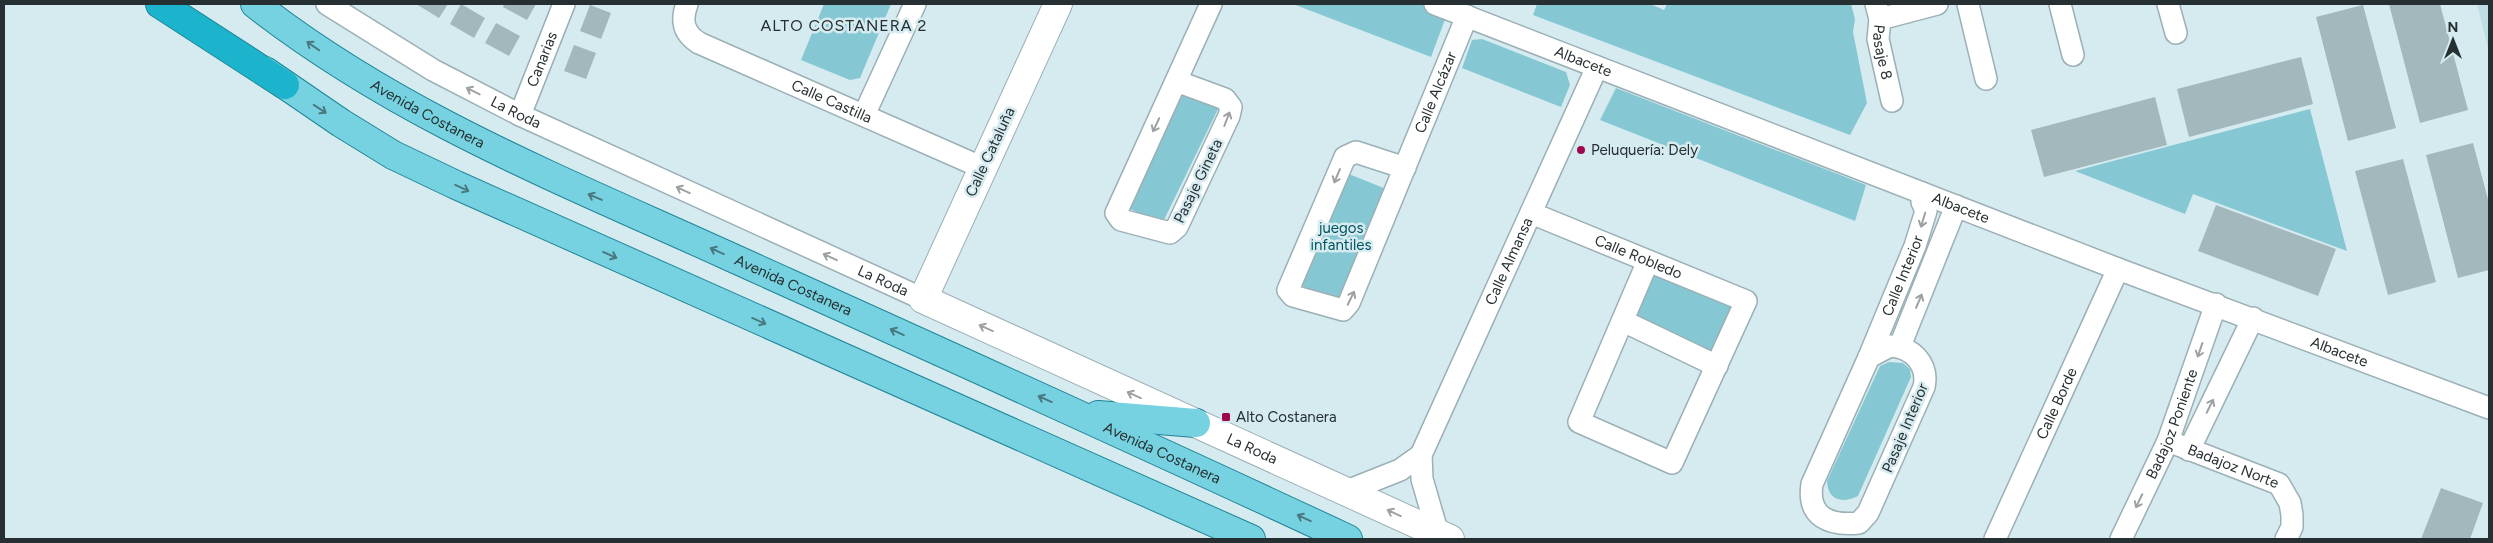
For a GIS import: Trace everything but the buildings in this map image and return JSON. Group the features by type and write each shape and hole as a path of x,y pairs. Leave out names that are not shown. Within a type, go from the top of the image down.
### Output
{"highway":[{"path":"160,4 285,85"}],"main road":[{"path":"186,4 234,49 285,85 393,155 456,185 1252,539"},
{"name":"Avenida Costanera","path":"255,4 355,73 471,139 558,181 1072,411 1348,539"},
{"path":"1072,411 1196,423"}],"street":[{"name":"La Roda","path":"327,4 433,70 520,115 1444,536"},
{"name":"Canarias","path":"520,115 564,4"},
{"name":"Calle Castilla","path":"687,4 684,15 685,28 688,34 699,43 983,168"},
{"path":"864,115 915,4"},
{"name":"Calle Cataluña","path":"923,300 1058,4"},
{"path":"1176,81 1211,4"},
{"name":"Albacete","path":"1435,4 2118,269 2254,318 2489,408"},
{"path":"1878,11 1937,4"},
{"path":"1968,4 1986,79"},
{"path":"2060,4 2073,56"},
{"path":"2168,4 2176,33"},
{"name":"Pasaje 8","path":"1878,11 1878,38 1892,101"},
{"name":"Calle Alcázar","path":"1405,168 1356,152 1346,157 1288,290 1293,296 1343,310 1349,304 1405,168 1467,16"},
{"name":"Calle Almansa","path":"1444,536 1422,479 1421,455 1597,67"},
{"name":"Pasaje Gineta","path":"1176,81 1225,99 1231,107 1229,116 1178,227 1170,233 1121,220 1116,213 1176,81"},
{"name":"Calle Interior","path":"1869,357 1915,246 1926,211 1922,202 1922,193"},
{"name":"Calle Interior","path":"1900,346 1956,206"},
{"name":"Calle Robledo","path":"1531,213 1746,301 1717,366"},
{"path":"1623,321 1717,366 1672,463 1579,422 1648,261"},
{"name":"Calle Borde","path":"1995,539 2118,269"},
{"name":"Badajoz Poniente","path":"2121,539 2168,441 2216,304"},
{"name":"Badajoz Poniente","path":"2189,450 2254,318"},
{"path":"1869,357 1890,346 1900,346"},
{"name":"Pasaje Interior","path":"1869,357 1812,484 1810,498 1813,508 1835,523 1859,523 1868,513 1924,387 1926,378 1920,360 1900,346"},
{"name":"Badajoz Norte","path":"2168,441 2279,484 2290,503 2292,527 2286,539"},
{"path":"1346,491 1400,470 1421,455"}],"shaded area":[{"path":"2477,4 2489,4 2489,52"}],"green space":[{"path":"824,4 891,4 860,78 850,80 801,60"},
{"path":"1293,4 1420,4 1447,14 1431,57"},
{"path":"1537,4 1650,4 1664,10 1667,4 1851,4 1855,19 1853,32 1867,103 1850,135 1533,15"},
{"path":"1482,39 1566,72 1570,85 1561,107 1462,68 1472,40"},
{"path":"1616,88 1866,185 1855,221 1600,120"},
{"path":"1181,89 1219,107 1162,224 1126,207"},
{"path":"2310,109 2347,251 2193,194 2185,214 2075,171"},
{"name":"juegos infantiles","path":"1344,172 1386,189 1338,301 1296,283"},
{"path":"1655,271 1736,304 1710,363 1629,323"},
{"path":"1889,362 1903,363 1910,369 1911,377 1858,496 1846,500 1836,499 1830,492 1827,481 1880,366"}],"place":[{"name":"Peluquería: Dely","path":"1581,150"},
{"name":"Alto Costanera","path":"1226,417"}],"district":[{"name":"ALTO COSTANERA 2","path":"844,25"}]}
